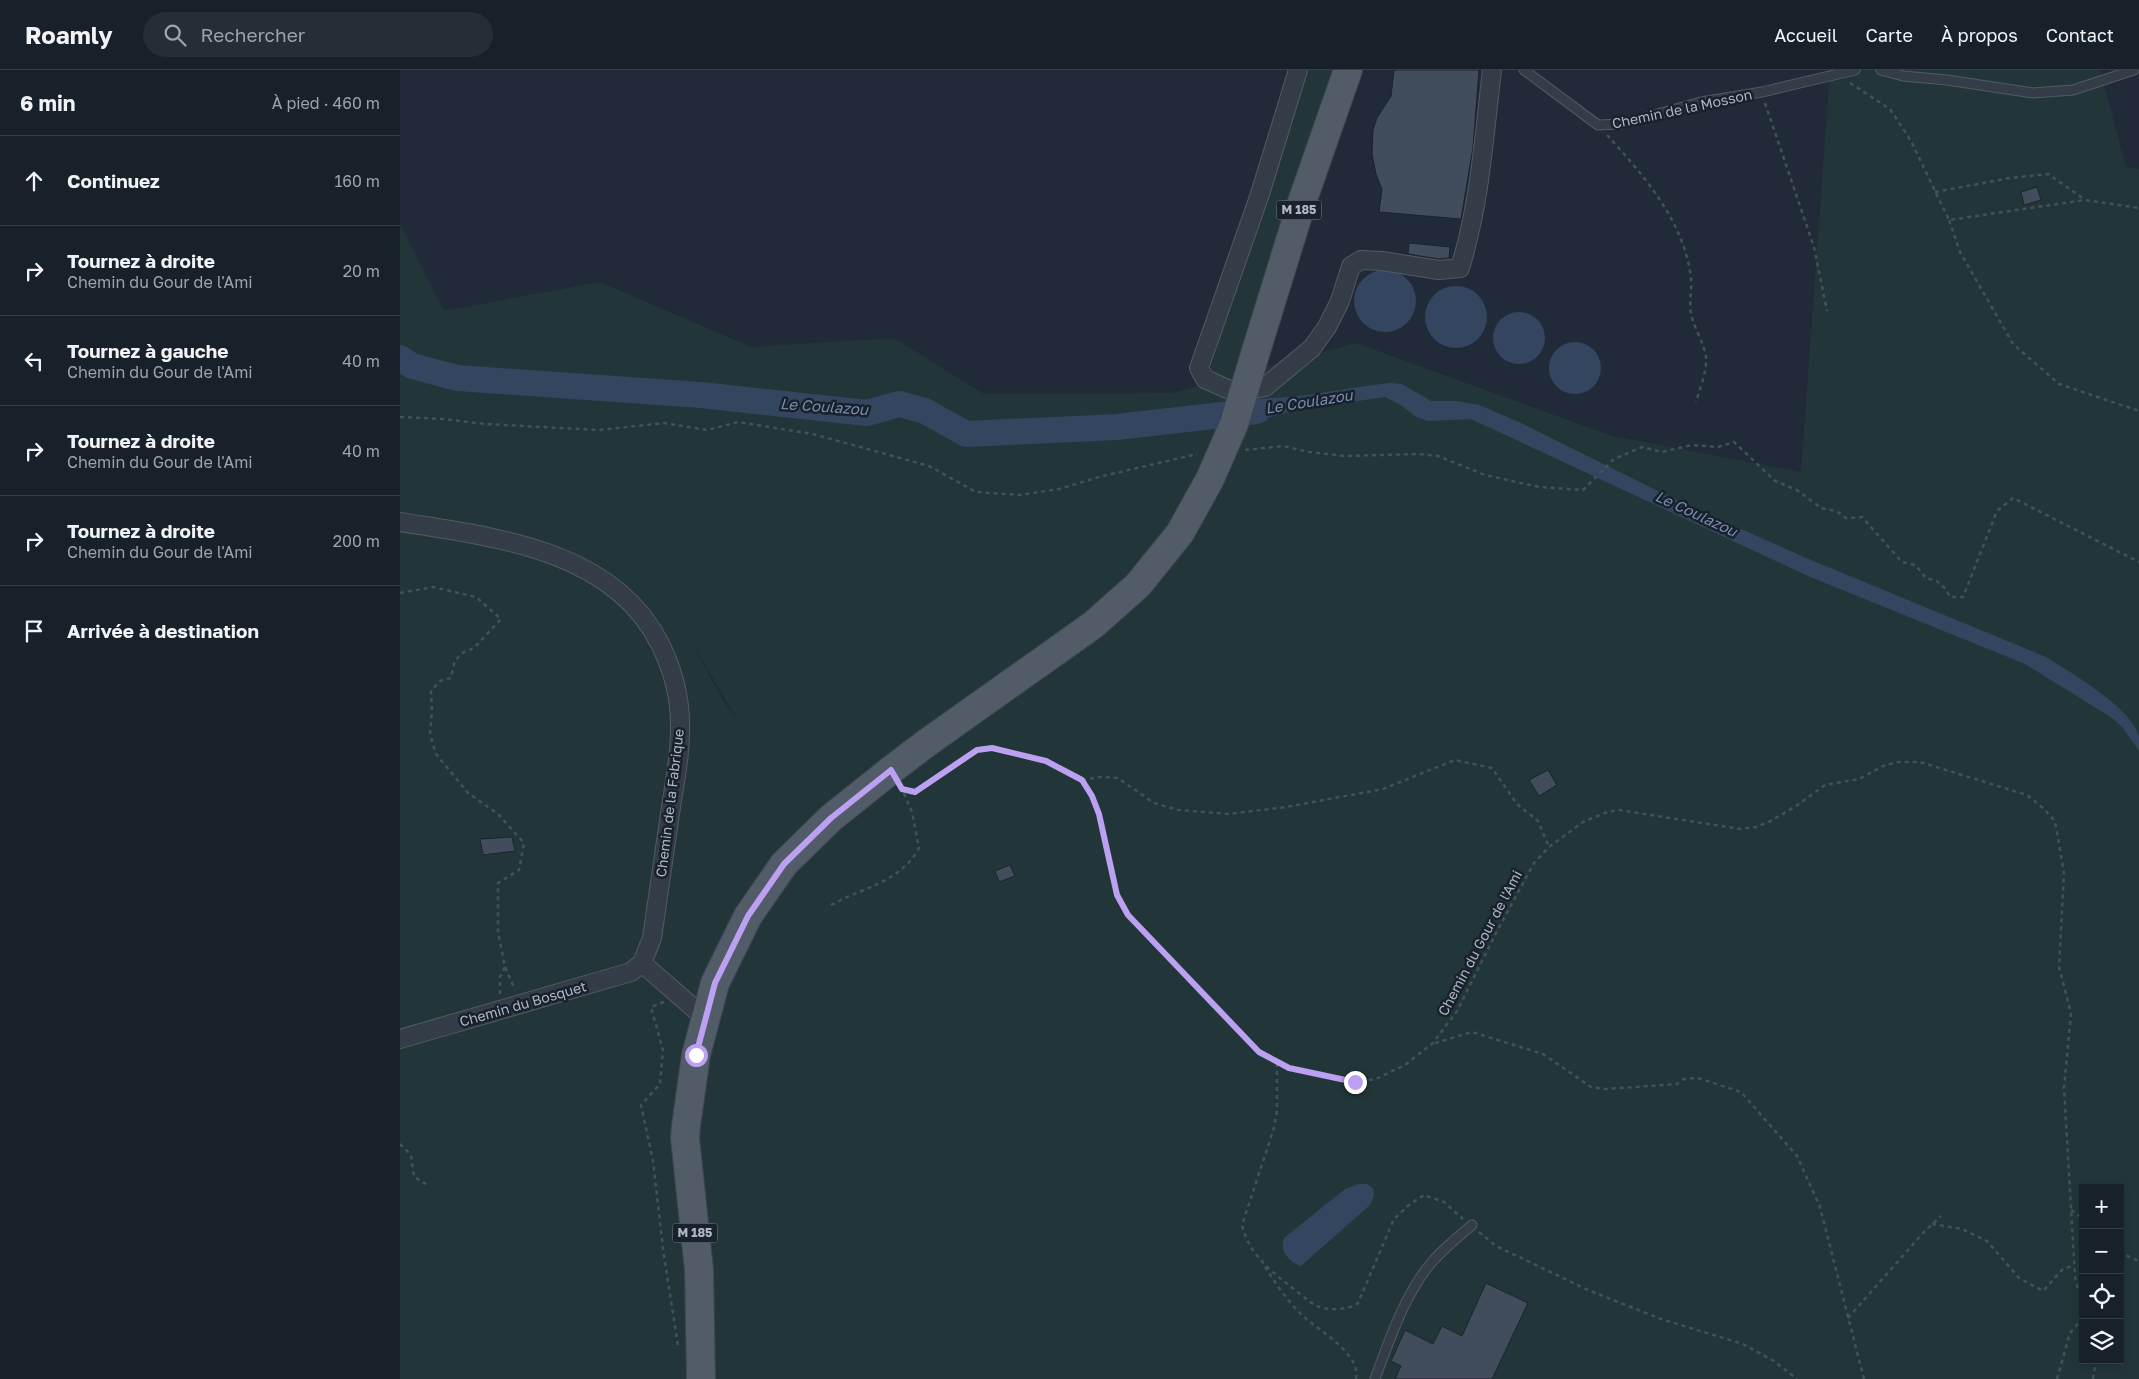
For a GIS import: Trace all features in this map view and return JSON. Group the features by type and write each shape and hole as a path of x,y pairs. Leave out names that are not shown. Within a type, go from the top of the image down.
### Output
{"main road":[{"name":"M 185","path":"701,1379 700,1270 686,1138 696,1055 715,983 748,916 784,864 831,818 896,780 928,742 1093,625 1138,584 1180,533 1210,479 1234,424 1302,202 1348,70"}],"street":[{"path":"1298,70 1260,194 1199,368 1206,380 1232,390 1265,387 1312,348 1327,326 1340,301 1351,266 1361,260 1382,261 1439,270 1460,268 1469,238 1479,184 1492,70"},
{"name":"Chemin de la Fabrique","path":"400,522 540,550 567,561 593,574 618,590 636,606 655,633 668,660 677,694 680,724 679,756 652,938 642,963"},
{"path":"642,963 706,1019"},
{"name":"Chemin du Bosquet","path":"400,1040 631,972 642,963"}],"lane":[{"name":"Chemin de la Mosson","path":"1524,70 1598,125 1621,124 1701,102 1762,92 1855,70"},
{"path":"1881,70 1903,76 1947,80 2033,93 2073,90 2134,70"},
{"path":"1375,1379 1393,1330 1431,1263 1472,1225"}],"path":[{"path":"1836,75 1890,109 1911,141 1949,220 1960,252 2013,344 2060,384 2139,411"},
{"path":"1762,92 1814,247 1827,311"},
{"path":"1598,125 1643,175 1684,244 1691,279 1691,313 1706,357 1704,379 1696,402"},
{"path":"1935,192 2010,178 2048,174 2085,200"},
{"path":"1949,220 2085,200 2139,208"},
{"path":"400,418 443,418 485,424 599,430 664,423 707,430 738,422 813,434 929,466 976,492 1020,495 1059,489 1108,475 1197,454"},
{"path":"1245,450 1283,446 1309,452 1345,456 1425,454 1438,456 1485,475 1539,487 1583,490 1614,459 1642,447 1662,452 1692,445 1718,447 1734,442 1774,481 1797,490 1821,508 1836,511 1846,518 1862,517 1902,562 1915,565 1927,580 1933,579 1944,586 1950,597 1963,597 1997,511 2013,498 2139,562"},
{"path":"400,593 433,588 476,597 502,619 474,648 460,654 454,664 451,678 440,681 431,691 430,734 436,754 468,793 498,814 524,843 519,870 498,883 498,932 505,967 515,990 519,1006"},
{"path":"896,780 915,792 977,750 992,748 1046,761 1082,780 1100,776 1118,778 1154,803 1178,810 1229,814 1286,808 1383,789 1455,760 1492,768 1517,804 1538,821 1549,847"},
{"name":"Chemin du Gour de l'Ami","path":"1082,780 1092,796 1099,814 1117,895 1128,915 1259,1052 1289,1068 1355,1082 1376,1079 1405,1065 1433,1043 1457,1011 1494,935 1534,863 1549,847 1583,822 1607,812 1620,810 1740,829 1756,827 1769,822 1796,806 1825,784 1859,779 1885,765 1899,762 1920,762 2027,795 2055,821 2064,873 2059,967 2071,1013 2064,1088 2071,1210"},
{"path":"831,905 847,896 892,878 913,860 919,848 912,812 896,780"},
{"path":"678,1348 663,1248 653,1160 641,1105 660,1084 663,1050 651,1007 679,996"},
{"path":"1433,1043 1472,1032 1543,1054 1591,1087 1606,1089 1677,1084 1684,1079 1698,1078 1741,1092 1797,1156 1820,1207 1864,1379"},
{"path":"400,1144 412,1155 414,1177 426,1184"},
{"path":"2071,1210 2079,1215"},
{"path":"2071,1210 2074,1265 2079,1290"},
{"path":"1848,1318 1941,1216"},
{"path":"1932,1224 1962,1228 1987,1240 2019,1278 2043,1291 2062,1270 2074,1265"},
{"path":"2124,1254 2139,1260"},
{"path":"1263,1264 1277,1286 1303,1316 1341,1346 1352,1361 1357,1376 1356,1379"},
{"path":"2056,1379 2070,1333 2082,1319"},
{"path":"2093,1379 2095,1364"}],"green space":[{"path":"1306,70 1338,70 1237,375 1356,343 1612,436 1801,472 1830,70 2100,70 2126,167 2139,169 2139,1379 400,1379 400,224 444,311 600,282 751,347 894,338 984,394 1172,393 1224,379 1210,372 1237,277","holes":["689,638 739,722 722,699"]}],"water":[{"path":"1385,270 1397,272 1407,279 1414,289 1416,301 1414,313 1407,323 1397,330 1385,332 1373,330 1363,323 1356,313 1354,301 1356,289 1363,279 1373,272"},
{"path":"1450,286 1462,286 1478,295 1485,305 1487,317 1485,329 1478,339 1462,348 1450,348 1439,343 1430,334 1425,323 1425,311 1430,300 1439,291"},
{"path":"1514,312 1524,312 1534,316 1541,323 1545,338 1541,353 1534,360 1524,364 1514,364 1504,360 1497,353 1493,343 1493,333 1497,323 1504,316"},
{"path":"1570,342 1580,342 1590,346 1597,353 1601,368 1597,383 1590,390 1580,394 1570,394 1560,390 1553,383 1549,373 1549,363 1553,353 1560,346"},
{"path":"1391,383 1402,384 1431,401 1457,401 1479,405 1519,422 1680,502 1811,560 2046,657 2099,692 2125,714 2134,725 2139,736 2139,751 2122,727 2112,718 2025,664 1808,576 1471,419 1428,421 1416,417 1402,406 1385,397 1296,410 1236,424 1245,401 1299,396"},
{"path":"1359,1184 1367,1184 1373,1188 1374,1196 1370,1205 1301,1266 1289,1259 1284,1252 1284,1238 1345,1189"}],"building":[{"path":"1394,70 1479,70 1473,147 1461,219 1379,212 1382,189 1376,174 1372,154 1373,130 1377,118 1391,96"},
{"path":"2037,187 2041,200 2024,205 2021,192"},
{"path":"1409,243 1450,247 1449,258 1439,259 1408,254"},
{"path":"1548,770 1557,785 1539,796 1529,780"},
{"path":"512,837 515,851 483,855 480,839"},
{"path":"1010,865 1015,876 999,882 995,871"},
{"path":"1486,1283 1528,1303 1492,1379 1395,1379 1401,1366 1391,1361 1405,1330 1433,1344 1442,1326 1462,1336"}],"waterway":[{"name":"Le Coulazou","path":"400,358 412,366 457,378 701,395 867,413 899,404 925,411 966,434 1117,427 1257,411"},
{"path":"400,372 412,366"}],"route":[{"path":"696,1055 715,983 748,916 784,864 831,818 891,770 902,789 915,792 977,750 992,748 1046,761 1082,780 1092,796 1099,814 1117,895 1128,915 1259,1052 1289,1068 1355,1082"}]}
